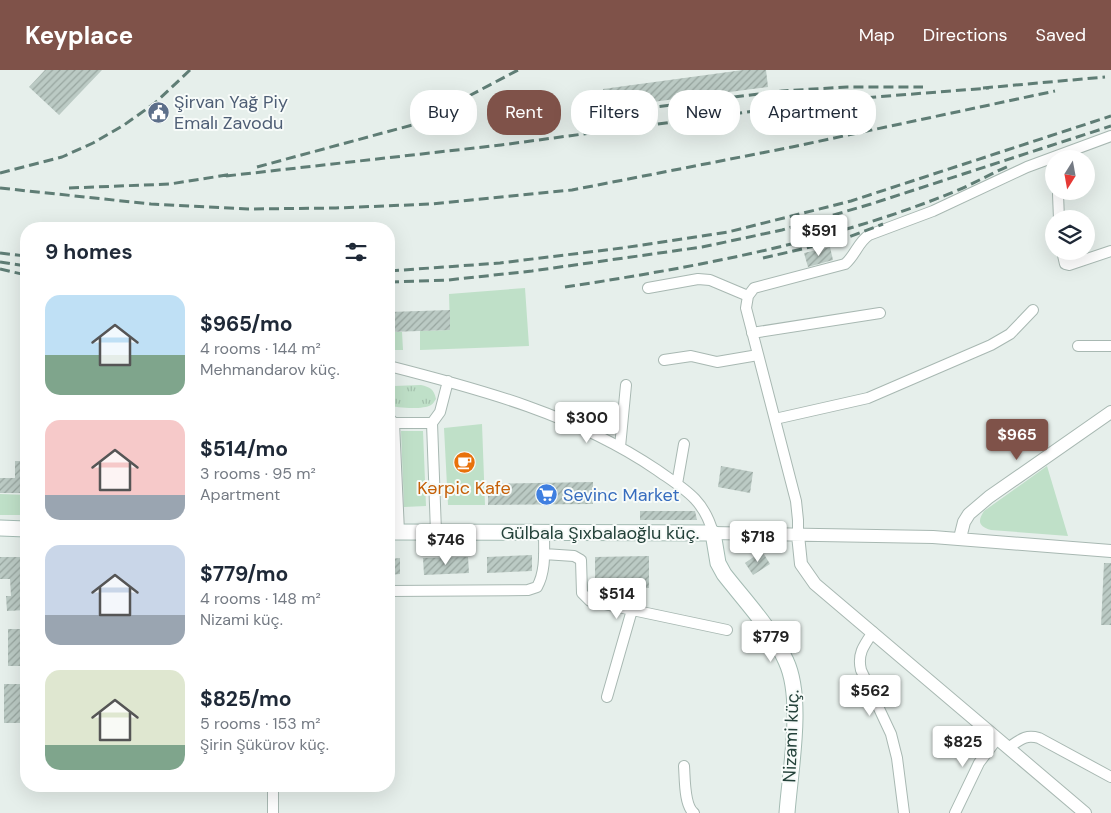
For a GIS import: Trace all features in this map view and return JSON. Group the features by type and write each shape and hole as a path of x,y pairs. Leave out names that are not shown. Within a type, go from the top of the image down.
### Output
{"main road":[{"path":"0,528 20,529"},
{"name":"Gülbala Şıxbalaoğlu küç.","path":"395,532 713,533"},
{"name":"Nizami küç.","path":"713,533 718,563 724,574 774,638 786,661 792,679 795,697 795,716 787,813"}],"street":[{"path":"1085,813 815,584 806,574 801,564 796,500 746,308 748,296 754,288 845,264 851,260 863,238 869,235 933,211 1027,167 1111,136"},
{"path":"1095,256 1111,250"},
{"path":"1064,260 1065,264 1069,265 1083,260"},
{"path":"648,288 698,279 710,280 748,296"},
{"path":"774,419 868,398 992,345 1010,334 1033,310"},
{"path":"752,333 880,313"},
{"path":"1078,346 1111,346"},
{"path":"664,360 691,356 717,362 758,356"},
{"path":"395,368 484,391 533,407 570,422 620,447 693,496 709,518 713,533"},
{"path":"436,532 432,422 440,412 448,381"},
{"path":"620,447 626,385"},
{"path":"960,538 964,522 969,514 989,497 1111,412"},
{"path":"395,420 432,422"},
{"path":"677,484 684,444"},
{"path":"395,591 528,590 537,587 541,578 544,533"},
{"name":"Gülbala Şıxbalaoğlu küç.","path":"713,533 960,538 1111,551"},
{"path":"544,554 574,556 581,560 582,593 590,601 727,630"},
{"path":"607,697 632,610"},
{"path":"873,632 861,650 858,660 860,670 891,734 897,758 904,813"},
{"path":"1008,748 1023,738 1030,736 1039,738 1111,777"},
{"path":"955,813 979,764 997,739"},
{"path":"684,766 688,804 690,810 694,813"},
{"path":"273,792 273,813"}],"green space":[{"path":"525,288 529,346 420,350 420,331 450,330 449,294"},
{"path":"395,332 402,332 403,350 395,350"},
{"path":"421,385 433,391 436,399 432,405 427,407 395,407 395,386"},
{"path":"482,424 485,505 448,505 444,428"},
{"path":"401,431 423,431 426,506 404,507"},
{"path":"1047,466 1068,536 991,530 980,523 980,518 984,511"},
{"path":"0,494 20,495 20,515 0,515"}],"building":[{"path":"45,70 102,70 59,115 29,87"},
{"path":"743,70 766,70 768,87 740,91 668,90 668,100 658,101 658,90 603,89"},
{"path":"830,247 833,260 808,267 804,253"},
{"path":"450,310 450,330 395,332 395,312"},
{"path":"15,461 20,461 20,493 0,493 0,478 15,478"},
{"path":"721,466 753,472 750,493 718,487"},
{"path":"593,482 593,504 488,505 488,484"},
{"path":"640,511 695,511 697,520 640,520"},
{"path":"762,551 770,564 753,575 745,563"},
{"path":"532,555 532,571 487,573 487,557"},
{"path":"649,556 649,588 595,588 595,557"},
{"path":"0,557 20,557 20,610 7,611 6,596 11,596 10,579 0,579"},
{"path":"468,557 469,573 424,575 423,558"},
{"path":"395,558 400,558 400,574 395,574"},
{"path":"1104,563 1111,563 1111,625 1101,625"},
{"path":"8,629 20,629 20,666 8,666"},
{"path":"4,684 20,684 20,723 4,723"}],"railway":[{"path":"0,173 62,157 93,143 124,125 155,103 190,70"},
{"path":"257,167 416,124 518,70"},
{"path":"983,88 1105,77"},
{"path":"658,107 782,91 847,87 923,87"},
{"path":"226,176 501,145 837,100 989,88"},
{"path":"0,188 151,204 248,209 431,204 572,190 792,147 1055,91"},
{"path":"395,271 500,263 622,248 728,232 851,201 1111,116"},
{"path":"395,282 448,280 532,271 702,247 782,230 871,204 1111,126"},
{"path":"565,287 664,271 813,239 909,209 956,191 1011,165"},
{"path":"69,188 170,184 233,174"},
{"path":"763,258 841,240 883,224"},
{"path":"0,253 20,255"},
{"path":"0,262 20,265"},
{"path":"0,269 20,274"}],"place":[{"name":"Şirvan Yağ Piy Emalı Zavodu","path":"158,112"},
{"name":"Kərpic Kafe","path":"464,463"},
{"name":"Sevinc Market","path":"547,495"}]}
